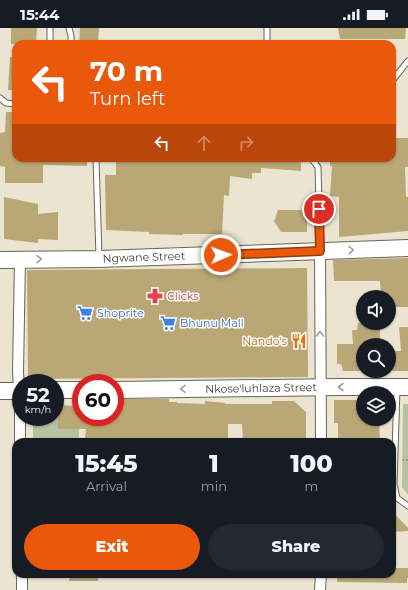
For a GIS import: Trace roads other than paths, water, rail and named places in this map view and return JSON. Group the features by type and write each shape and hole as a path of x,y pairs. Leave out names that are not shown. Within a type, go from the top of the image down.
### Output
{"main road":[{"name":"Ngwane Street","path":"0,260 99,259 408,248"},
{"name":"Nkose'luhlaza Street","path":"124,390 402,387"},
{"path":"0,391 12,391"}],"street":[{"path":"320,251 320,438"},
{"path":"18,374 20,259"},
{"path":"20,426 20,438"},
{"path":"22,578 22,590"},
{"path":"320,590 321,578"}],"lane":[{"path":"50,28 50,40"},
{"path":"69,28 71,40"},
{"path":"267,28 267,40"},
{"path":"396,76 408,61"},
{"path":"0,98 6,103 12,104"},
{"path":"96,162 99,259"},
{"path":"314,162 318,168"},
{"path":"318,162 320,251"},
{"path":"396,460 402,387"},
{"path":"396,493 397,498 408,506"}],"place":[{"name":"Clicks","path":"155,296"},
{"name":"Shoprite","path":"85,313"},
{"name":"Bhunu Mall","path":"168,323"},
{"name":"Nando's","path":"299,341"}]}
